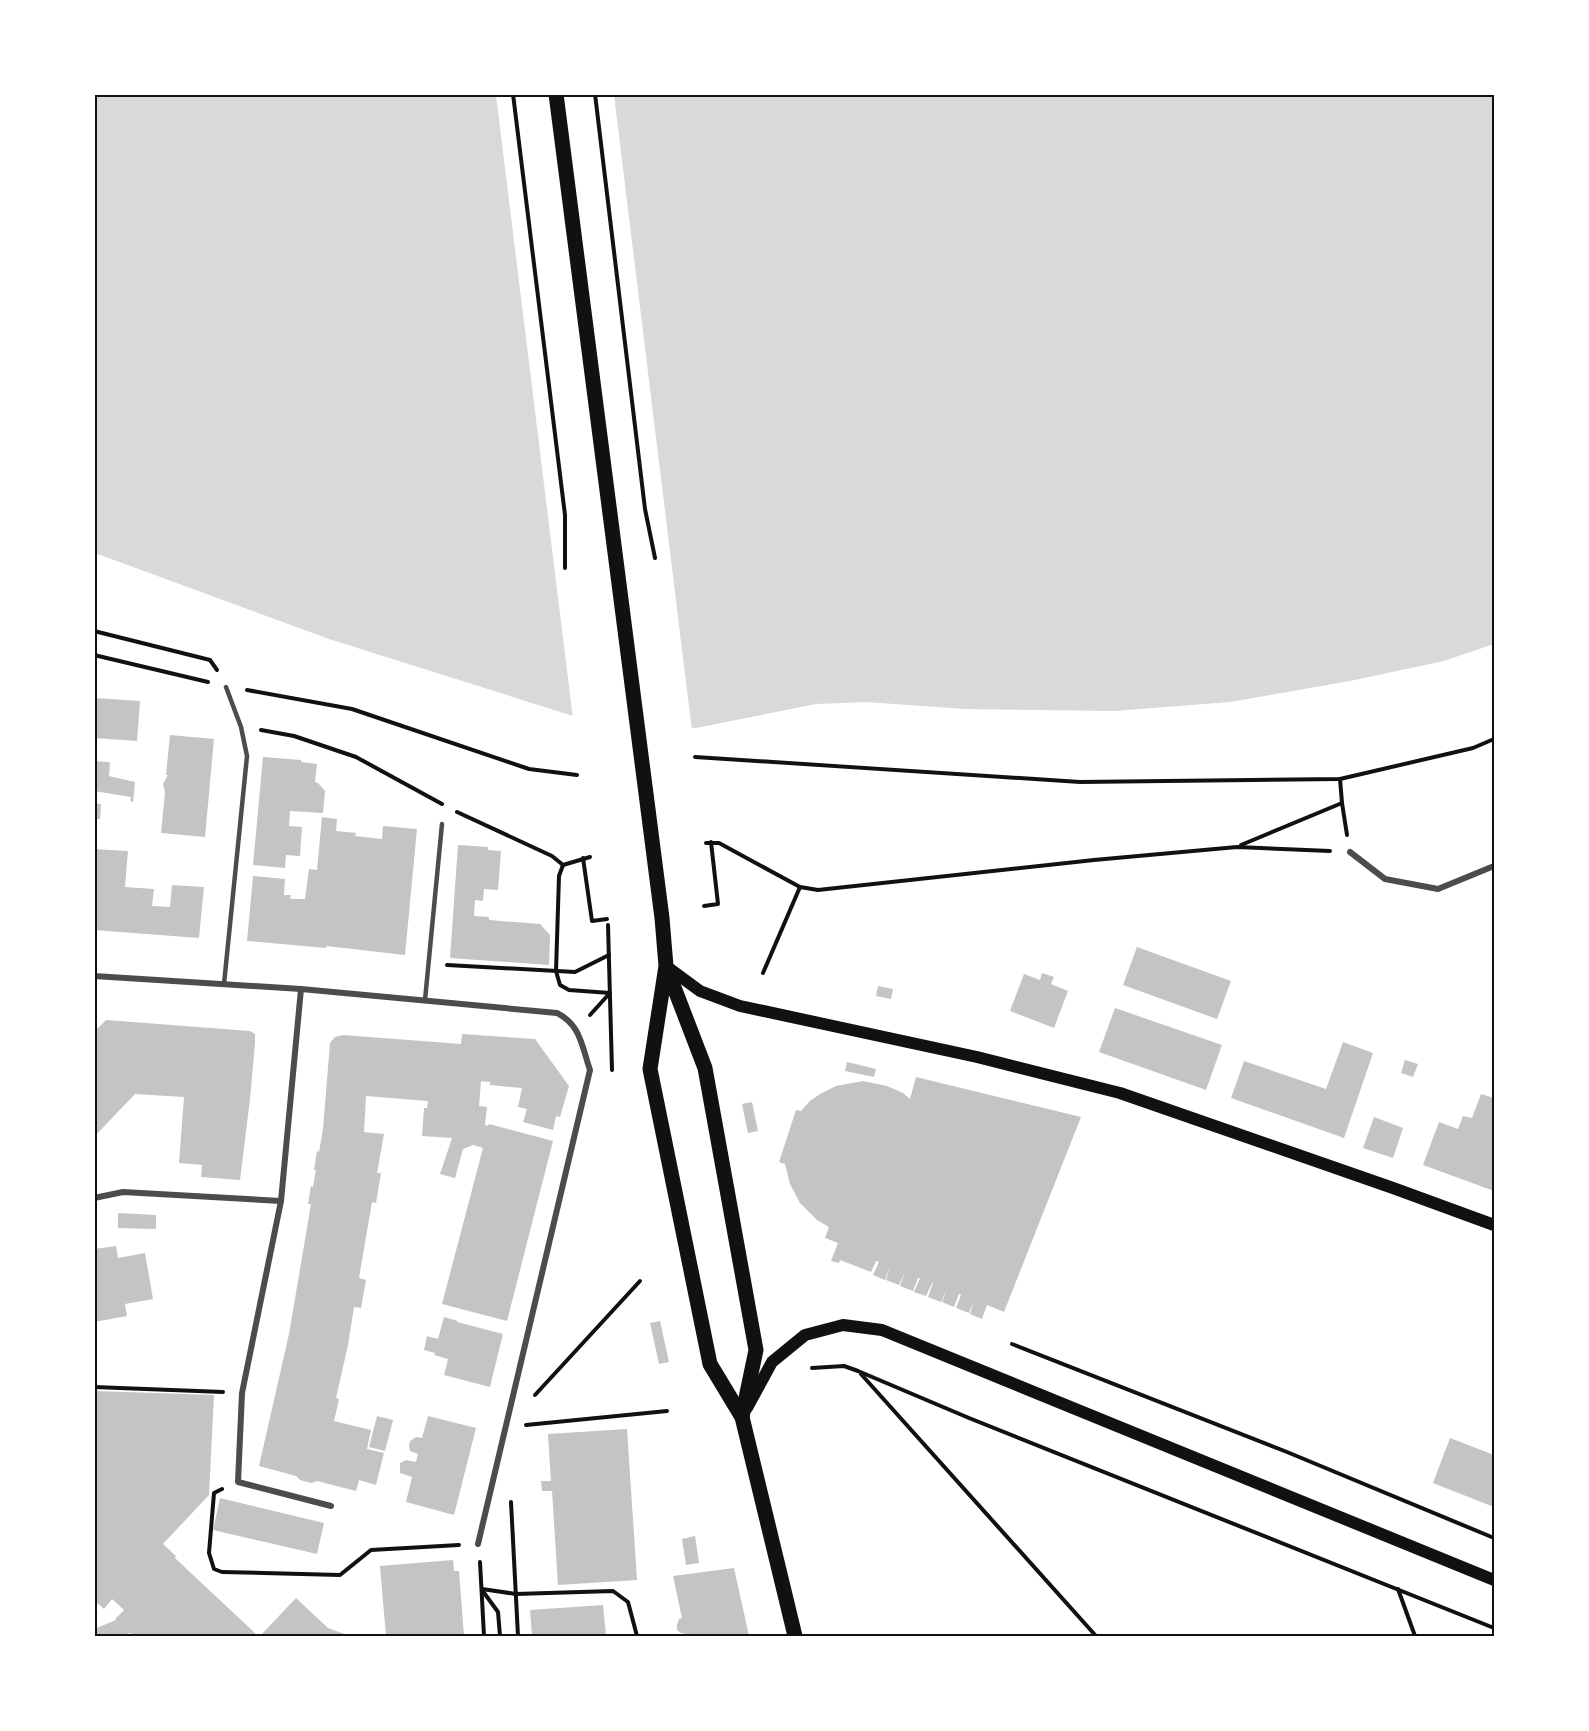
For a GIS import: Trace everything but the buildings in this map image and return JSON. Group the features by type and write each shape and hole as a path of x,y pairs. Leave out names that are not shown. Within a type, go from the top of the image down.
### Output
{"main road":[{"path":"556,94 662,918 666,966 650,1069 710,1364 742,1417 795,1636"},
{"path":"666,966 700,991 740,1005 977,1057 1120,1093 1393,1188 1494,1226"},
{"path":"666,966 705,1068 756,1350 742,1417"},
{"path":"742,1417 772,1362 805,1335 843,1325 882,1330 1494,1580"}],"street":[{"path":"1350,852 1385,879 1438,888 1494,866"},
{"path":"94,976 301,989 557,1013 568,1018 576,1028 590,1070 478,1544"},
{"path":"301,989 281,1201 242,1393 238,1482 330,1506"},
{"path":"94,1198 123,1192 281,1201"}],"lane":[{"path":"224,984 247,756 241,727 226,687"},
{"path":"425,1000 442,824"}],"path":[{"path":"513,94 565,515 565,568"},
{"path":"595,94 645,509 655,558"},
{"path":"94,632 210,660 226,687"},
{"path":"94,655 226,687 352,709 529,769 577,776"},
{"path":"241,727 294,736 356,757 448,808 552,856 563,865"},
{"path":"695,757 1080,782 1340,779 1473,748 1494,739"},
{"path":"704,906 718,904 708,843 718,843 800,887 818,890 1237,847 1350,852 1340,779"},
{"path":"1237,847 1342,803"},
{"path":"563,865 590,857"},
{"path":"583,858 592,921 608,922 612,1070"},
{"path":"563,865 559,876 556,971 560,985 569,990 610,993"},
{"path":"763,973 800,887"},
{"path":"428,964 575,972 609,955"},
{"path":"576,1028 598,1008 610,993"},
{"path":"505,1427 640,1281"},
{"path":"1012,1344 1287,1452 1494,1538"},
{"path":"812,1368 844,1366 858,1371 969,1418 1494,1628"},
{"path":"858,1371 1096,1636"},
{"path":"94,1387 242,1393"},
{"path":"505,1427 667,1411"},
{"path":"238,1482 214,1493 209,1552 214,1569 222,1572 340,1575 371,1550 478,1544 484,1636"},
{"path":"510,1497 518,1636"},
{"path":"482,1589 516,1594 613,1591 628,1602 637,1636"},
{"path":"482,1589 498,1612 500,1636"},
{"path":"1397,1589 1415,1636"}],"shaded area":[{"path":"94,95 1494,95 1494,644 1444,661 1350,681 1230,702 1114,711 965,709 866,702 816,704 696,728 573,716 329,639 95,553"}],"pier":[{"path":"496,95 614,95 692,731 573,719"}]}
